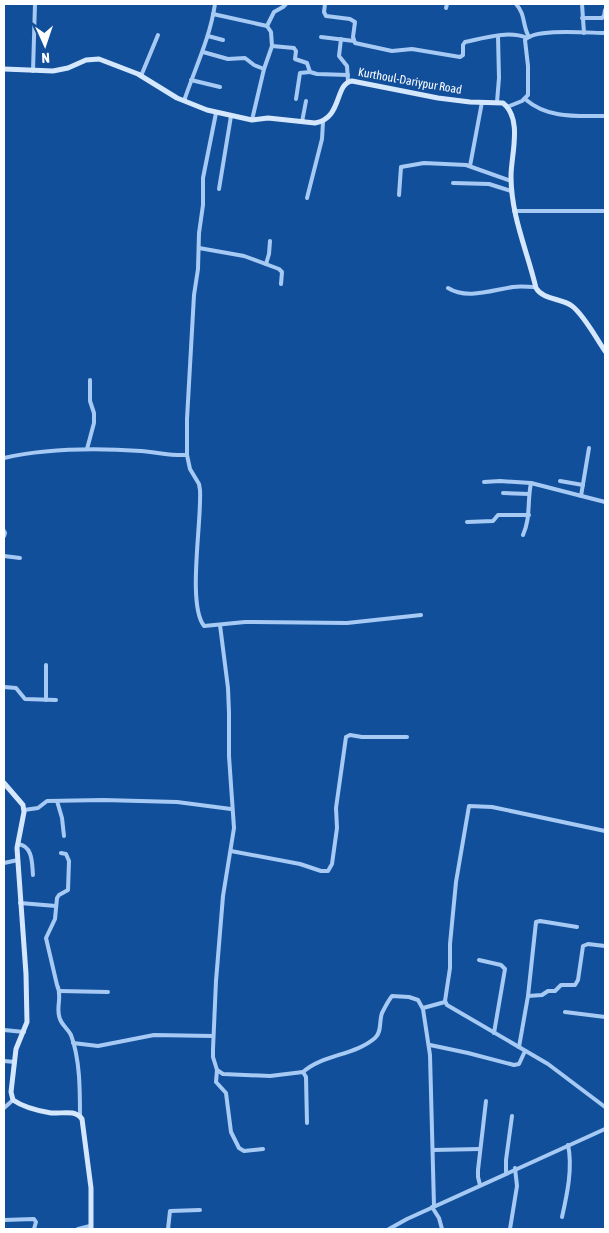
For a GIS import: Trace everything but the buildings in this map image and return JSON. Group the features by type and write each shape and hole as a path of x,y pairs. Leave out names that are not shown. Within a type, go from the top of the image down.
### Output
{"street":[{"path":"33,71 35,4"},
{"path":"184,101 208,36 214,4"},
{"path":"267,26 274,12 286,4"},
{"path":"325,4 324,12 326,16 350,19 355,22 354,41"},
{"path":"516,4 524,17 528,37 526,45 528,91 525,99 507,107 513,120 514,128 511,181 514,211 538,292 567,303 575,309 605,351"},
{"path":"582,4 584,33"},
{"path":"582,18 602,18 605,10"},
{"path":"213,14 267,26 271,32 272,46 264,69 252,120"},
{"path":"321,37 354,41 359,44 392,51 412,49 460,57 463,55 463,45 465,42 498,36 515,35 528,37 538,34 605,33"},
{"path":"141,76 158,35"},
{"path":"208,36 223,40"},
{"path":"498,36 498,102"},
{"path":"296,99 300,73 310,72 348,78 346,64 339,56 340,39"},
{"path":"272,46 294,48 296,51 295,59 307,63 310,72"},
{"path":"203,52 228,58 245,58 254,65 264,69"},
{"path":"4,70 60,70 86,60 99,59 141,76 184,101 216,113 252,120 268,118 315,123 323,122 322,139 307,198"},
{"name":"Kurthoul-Dariypur Road","path":"323,122 332,115 348,78 438,98 498,102 503,103 507,107"},
{"path":"191,80 220,87"},
{"path":"525,99 536,108 552,114 565,116 605,116"},
{"path":"302,122 306,101"},
{"path":"470,166 482,102"},
{"path":"216,113 203,178 203,205 193,310 187,456 200,490 195,583 200,618 204,626 266,622 347,623 421,615"},
{"path":"219,189 231,116"},
{"path":"399,195 400,170 403,166 428,163 470,166 511,181"},
{"path":"453,183 489,184 511,191"},
{"path":"514,211 605,211"},
{"path":"266,264 270,242"},
{"path":"199,248 244,256 281,270 281,284"},
{"path":"448,288 458,293 478,293 536,286"},
{"path":"88,449 94,423 94,413 90,401 90,380"},
{"path":"582,496 589,448"},
{"path":"4,458 48,451 88,449 141,451 187,456"},
{"path":"560,481 583,485"},
{"path":"484,482 531,483 605,502"},
{"path":"523,535 528,524 531,483"},
{"path":"503,493 529,494"},
{"path":"467,522 492,521 498,515 529,515"},
{"path":"4,531 4,536"},
{"path":"4,556 20,558"},
{"path":"220,625 230,713 229,756 231,809 234,828 223,896 213,1057 217,1070 216,1082 226,1093 231,1132 239,1148 244,1151 263,1149"},
{"path":"46,665 46,700"},
{"path":"4,686 16,688 25,699 56,700"},
{"path":"231,852 300,864 321,871 328,870 332,864 337,828 336,808 346,737 350,735 362,737 407,737"},
{"path":"4,784 23,805 24,810 18,844 18,860 27,1022 16,1048 11,1092 12,1100"},
{"path":"24,810 38,808 45,802 57,801 145,800 231,809"},
{"path":"57,801 62,818 64,836"},
{"path":"445,1002 450,968 456,882 469,806 492,808 605,830"},
{"path":"18,844 25,845 28,849 33,875"},
{"path":"61,853 68,856 68,890 59,895 54,919 46,938 60,991 59,1018 70,1032 73,1043 78,1073 80,1116 84,1126 91,1188 91,1227 78,1229"},
{"path":"4,863 18,860"},
{"path":"20,903 56,906"},
{"path":"519,1047 528,996 536,922 577,927"},
{"path":"528,996 542,995 548,991 555,991 561,985 575,985 578,980 583,946 588,944 605,946"},
{"path":"479,960 501,965 505,969 494,1032"},
{"path":"60,991 108,992"},
{"path":"217,1070 223,1074 259,1076 302,1072 312,1064 360,1048 376,1037 380,1028 382,1014 392,996 418,1000 423,1008 425,1028 430,1045 434,1209 442,1229"},
{"path":"423,1008 445,1002 558,1071 605,1107"},
{"path":"565,1012 605,1017"},
{"path":"4,1030 24,1032"},
{"path":"73,1043 98,1046 154,1035 213,1036"},
{"path":"430,1045 514,1065 520,1063 525,1050"},
{"path":"4,1061 15,1062"},
{"path":"302,1072 306,1077 307,1123"},
{"path":"12,1100 51,1113 71,1112 80,1116"},
{"path":"4,1108 12,1100"},
{"path":"480,1185 477,1174 486,1101"},
{"path":"506,1173 512,1116"},
{"path":"389,1229 434,1209 515,1168 605,1129"},
{"path":"562,1217 568,1184 568,1145"},
{"path":"433,1150 480,1149"},
{"path":"512,1229 518,1186 515,1168"},
{"path":"168,1229 170,1211 200,1210"},
{"path":"4,1220 34,1219 36,1222 34,1229"}]}
